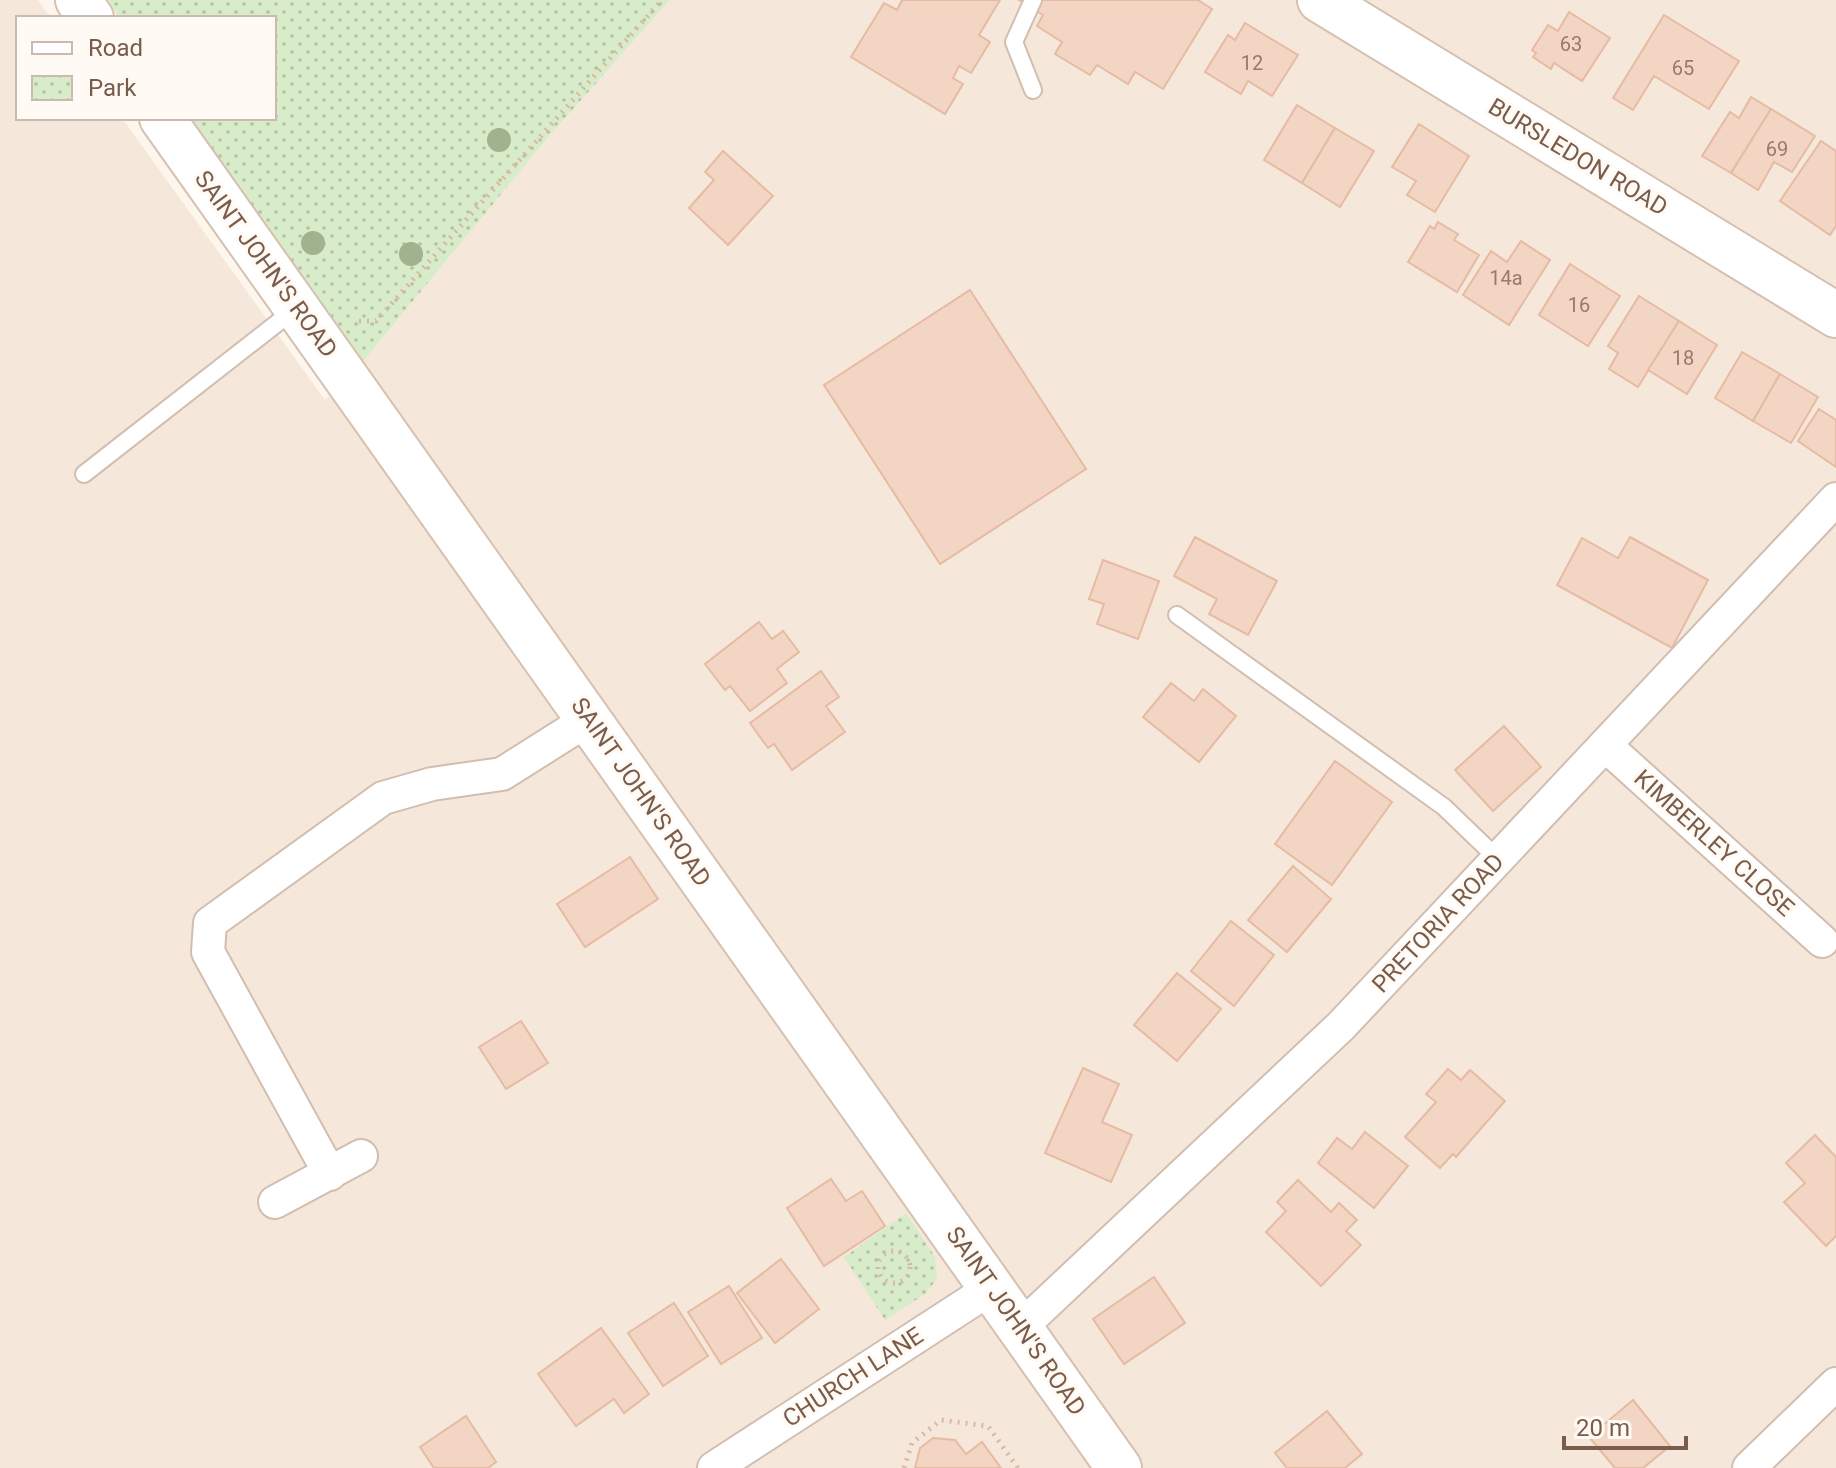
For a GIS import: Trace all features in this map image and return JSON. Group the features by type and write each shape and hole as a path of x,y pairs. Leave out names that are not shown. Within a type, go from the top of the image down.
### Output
{"main road":[{"name":"BURSLEDON ROAD","path":"1320,0 1836,315"},
{"name":"SAINT JOHN'S ROAD","path":"163,120 1119,1468"}],"street":[{"name":"PRETORIA ROAD","path":"1021,1327 1341,1026 1836,499"},
{"path":"330,1174 208,952 210,923 383,798 432,784 502,774 589,719"},
{"name":"KIMBERLEY CLOSE","path":"1605,745 1822,941"},
{"path":"275,1202 361,1156"},
{"name":"CHURCH LANE","path":"714,1468 993,1287"},
{"path":"1749,1468 1836,1384"}],"lane":[{"path":"1033,0 1014,42 1033,90"},
{"path":"84,474 305,318"},
{"path":"1177,615 1444,807 1498,859"}],"path":[{"path":"305,318 376,321 662,0"},
{"path":"895,1251 905,1256 910,1270 904,1279 890,1282 881,1277 878,1262 885,1254 895,1251"},
{"path":"904,1468 912,1443 941,1420 988,1426 1018,1468"}],"shaded area":[{"path":"0,0 38,0 50,16 16,16 16,120 123,120 325,400 361,364 550,135 670,0 1836,0 1836,1468 0,1468"}],"green space":[{"path":"107,0 670,0 550,135 361,364 190,120 276,120 276,16 118,16"},
{"path":"906,1213 935,1257 937,1279 925,1294 885,1320 844,1257"}],"building":[{"path":"902,0 1000,0 979,35 990,42 971,73 959,66 953,78 963,84 945,114 851,57 884,3 897,10"},
{"path":"1019,0 1198,0 1212,9 1163,89 1135,72 1128,84 1097,65 1090,75 1055,54 1062,42 1037,26 1043,15"},
{"path":"1569,12 1610,38 1582,81 1554,63 1551,69 1533,57 1536,53 1532,50 1548,25 1558,31"},
{"path":"1664,15 1739,61 1709,109 1654,76 1633,110 1613,98"},
{"path":"1245,23 1298,55 1272,96 1248,81 1241,94 1205,72 1228,35 1235,40"},
{"path":"1751,97 1771,109 1731,173 1702,156 1730,112 1739,118"},
{"path":"1297,105 1335,128 1302,183 1264,160"},
{"path":"1771,109 1815,136 1792,172 1774,162 1758,190 1731,173"},
{"path":"1419,124 1469,156 1435,212 1407,195 1416,181 1392,167"},
{"path":"1335,128 1374,151 1340,207 1302,183"},
{"path":"1821,141 1836,151 1836,226 1830,235 1780,201"},
{"path":"723,151 773,196 728,245 689,208 714,180 705,172"},
{"path":"1438,222 1458,234 1454,240 1479,255 1457,292 1408,262 1430,226 1434,229"},
{"path":"1521,241 1550,260 1509,325 1463,295 1491,251 1507,262"},
{"path":"1570,264 1620,296 1588,346 1539,315"},
{"path":"970,290 1086,469 940,564 824,385"},
{"path":"1639,296 1679,321 1638,387 1609,369 1618,353 1608,346"},
{"path":"1679,321 1717,345 1687,394 1648,370"},
{"path":"1742,352 1780,374 1753,421 1715,398"},
{"path":"1780,374 1818,397 1791,443 1753,421"},
{"path":"1819,409 1836,420 1836,467 1798,441"},
{"path":"1195,537 1277,581 1248,635 1209,614 1217,599 1174,576"},
{"path":"1630,537 1708,580 1672,648 1557,585 1582,538 1618,558"},
{"path":"1103,560 1159,581 1138,639 1097,624 1104,604 1089,599"},
{"path":"759,622 772,639 783,631 799,652 777,669 787,683 750,711 730,686 725,690 705,664"},
{"path":"821,671 839,697 826,706 845,732 792,770 774,744 768,748 750,723"},
{"path":"1171,683 1194,701 1203,689 1236,716 1199,762 1143,717"},
{"path":"1504,726 1541,767 1493,811 1455,770"},
{"path":"1335,761 1392,802 1332,885 1275,844"},
{"path":"630,857 658,899 585,947 557,904"},
{"path":"1293,866 1331,899 1287,952 1248,920"},
{"path":"1231,921 1274,955 1234,1006 1191,971"},
{"path":"1177,973 1221,1009 1177,1061 1134,1025"},
{"path":"521,1021 548,1063 506,1089 479,1047"},
{"path":"1083,1068 1119,1084 1102,1122 1132,1135 1111,1182 1045,1153"},
{"path":"1448,1069 1461,1080 1470,1070 1505,1101 1456,1157 1453,1154 1440,1168 1405,1137 1436,1102 1426,1094"},
{"path":"1365,1132 1408,1166 1374,1208 1318,1163 1337,1138 1352,1149"},
{"path":"1815,1135 1836,1157 1836,1236 1826,1246 1784,1202 1805,1183 1786,1163"},
{"path":"831,1179 846,1201 862,1191 885,1226 824,1266 787,1208"},
{"path":"1298,1180 1331,1212 1339,1203 1357,1220 1346,1231 1361,1245 1321,1286 1266,1232 1286,1211 1277,1202"},
{"path":"781,1259 819,1309 775,1343 737,1293"},
{"path":"1154,1277 1185,1323 1124,1364 1093,1319"},
{"path":"729,1286 762,1338 721,1364 688,1312"},
{"path":"674,1303 708,1356 663,1386 628,1333"},
{"path":"601,1328 649,1394 624,1413 614,1399 576,1426 538,1374"},
{"path":"1633,1400 1670,1446 1643,1468 1615,1468 1589,1437"},
{"path":"1327,1411 1362,1454 1345,1468 1287,1468 1275,1453"},
{"path":"466,1416 496,1462 488,1468 434,1468 420,1447"},
{"path":"933,1438 955,1440 966,1454 982,1442 1001,1468 915,1468 920,1448"}]}
